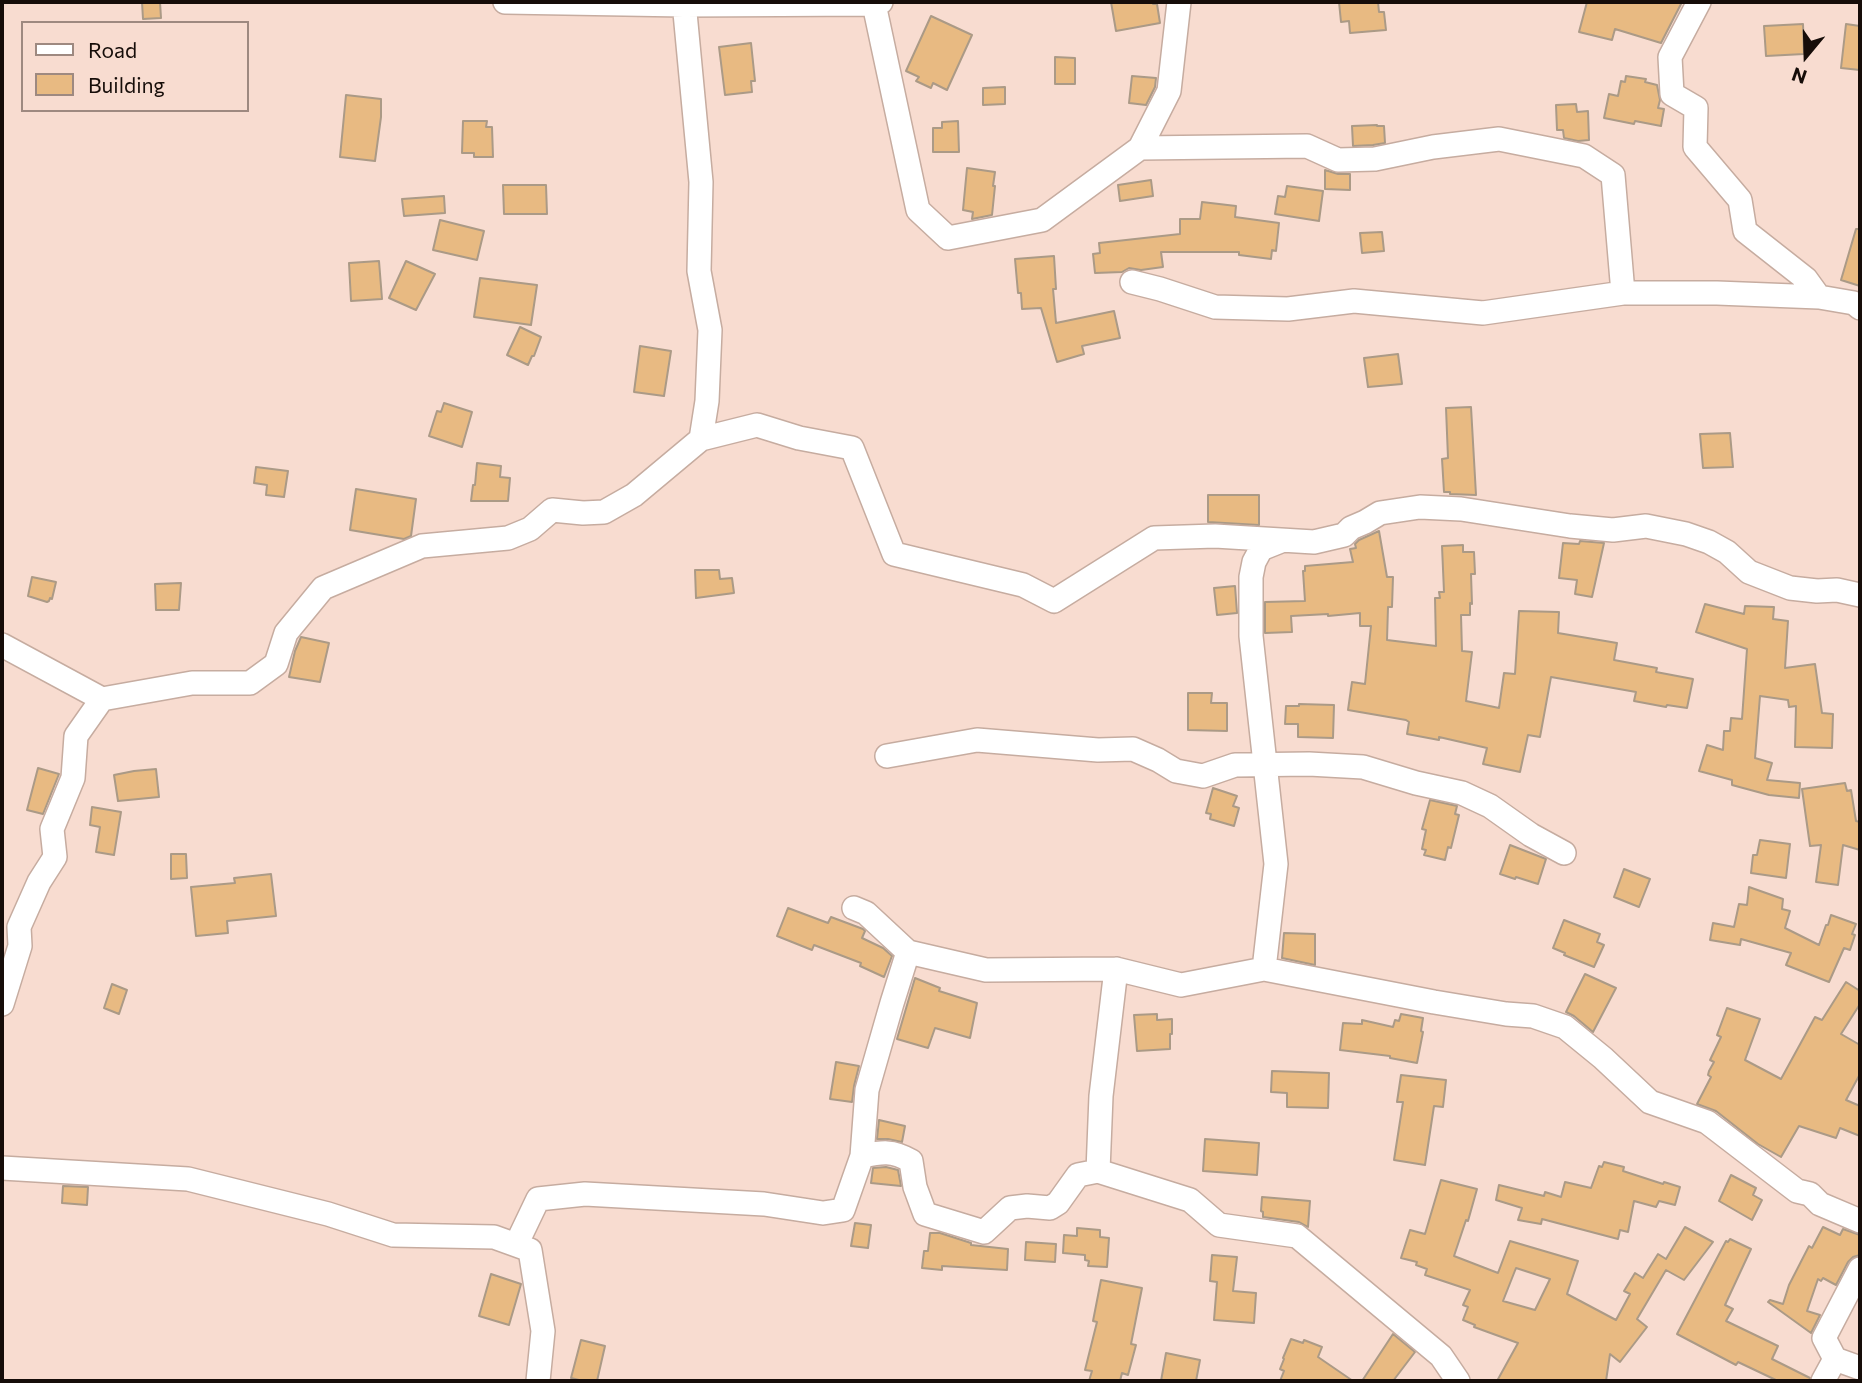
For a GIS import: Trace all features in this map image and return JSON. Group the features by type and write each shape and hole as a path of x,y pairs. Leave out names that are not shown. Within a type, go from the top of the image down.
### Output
{"street":[{"path":"505,2 877,3 918,210 948,238 1042,220 1140,148 1169,91 1179,2"},
{"path":"1699,2 1670,57 1672,94 1696,108 1695,147 1740,200 1745,231 1806,279 1819,297"},
{"path":"684,3 701,182 699,271 710,330 707,401 701,439"},
{"path":"1140,148 1307,146 1338,160 1375,159 1433,147 1499,139 1584,156 1613,174 1623,293"},
{"path":"1132,282 1215,307 1288,309 1353,301 1483,313 1623,293 1717,293 1819,297 1854,303 1860,308"},
{"path":"2,645 102,699 192,683 250,683 276,664 286,633 323,588 422,546 508,538 530,529 552,510 604,512 634,495 701,439 757,425 799,438 852,448 894,554 1023,585 1054,601 1154,538 1215,536 1314,542 1344,535 1350,528 1380,513 1420,507 1461,509 1613,530 1646,526 1686,534 1727,552 1749,572 1790,588 1837,590 1860,595"},
{"path":"1264,969 1276,864 1251,636 1251,577 1254,562 1261,549 1281,541"},
{"path":"2,1004 20,946 19,927 39,882 55,857 52,829 73,778 76,736 102,699"},
{"path":"887,756 977,740 1098,750 1133,749 1176,771 1203,776 1235,765 1309,764 1363,767 1462,793 1490,806 1531,835 1564,853"},
{"path":"854,908 866,913 908,952 986,970 1116,969 1181,985 1264,969 1434,1002 1533,1016 1565,1027 1650,1102 1707,1122 1797,1191 1810,1194 1820,1204 1860,1221"},
{"path":"516,1245 537,1199 573,1195 764,1204 822,1213 843,1210 862,1156 867,1090 908,952"},
{"path":"1098,1171 1101,1096 1116,969"},
{"path":"862,1156 887,1152 900,1154 911,1161 915,1187 925,1214 984,1232 1010,1208 1050,1208 1058,1203 1077,1175 1098,1171 1190,1200 1219,1225 1297,1236 1441,1356 1458,1381"},
{"path":"2,1168 188,1179 328,1214 393,1235 494,1237 530,1250 543,1331 538,1381"},
{"path":"1860,1269 1824,1338 1835,1359 1860,1367"},
{"path":"1823,1381 1835,1359"}],"building":[{"path":"142,2 160,2 161,18 143,19"},
{"path":"1111,2 1153,2 1157,4 1160,23 1116,31"},
{"path":"1339,2 1378,2 1379,12 1384,12 1386,30 1350,33 1349,21 1341,22"},
{"path":"1587,2 1682,2 1661,43 1615,29 1612,40 1579,32"},
{"path":"931,16 972,35 947,90 933,83 931,88 916,81 919,77 906,71"},
{"path":"1803,24 1804,54 1766,56 1764,26"},
{"path":"1846,24 1860,26 1860,70 1841,68"},
{"path":"751,43 755,81 751,81 752,92 725,95 719,47"},
{"path":"1055,57 1075,58 1075,84 1055,84"},
{"path":"1132,76 1156,78 1155,87 1146,105 1129,103"},
{"path":"1626,76 1646,79 1645,82 1657,85 1660,100 1658,108 1664,109 1661,126 1604,118 1609,94 1618,96 1621,81 1625,82"},
{"path":"1005,87 1005,104 983,105 983,88"},
{"path":"346,95 381,99 375,161 340,157"},
{"path":"1576,104 1577,112 1588,111 1589,140 1564,138 1563,130 1557,130 1556,105"},
{"path":"463,121 487,121 486,127 492,127 493,157 474,157 474,153 462,153"},
{"path":"958,121 959,152 933,152 933,128 942,128 942,122"},
{"path":"1352,126 1384,126 1385,143 1353,146"},
{"path":"967,168 995,172 992,215 972,219 973,212 963,210"},
{"path":"1325,170 1350,174 1350,190 1325,189"},
{"path":"1151,180 1153,196 1120,201 1118,185"},
{"path":"503,185 546,185 547,214 504,214"},
{"path":"1287,186 1323,191 1319,221 1275,214 1278,196 1285,197"},
{"path":"444,196 445,213 404,216 402,199"},
{"path":"1202,202 1236,206 1235,217 1279,223 1276,251 1272,250 1271,259 1239,255 1239,252 1161,252 1163,267 1095,273 1093,254 1100,253 1099,243 1180,234 1180,219 1200,219"},
{"path":"440,220 484,231 477,260 433,250"},
{"path":"1856,229 1860,229 1860,286 1841,280"},
{"path":"1382,232 1384,251 1362,253 1360,233"},
{"path":"1054,256 1056,323 1114,311 1120,338 1082,346 1084,354 1057,362 1041,308 1022,309 1015,259"},
{"path":"379,261 382,299 351,301 349,263"},
{"path":"406,261 435,274 416,310 389,298"},
{"path":"480,278 537,285 531,325 474,317"},
{"path":"520,327 541,337 528,365 507,355"},
{"path":"640,346 671,351 664,396 634,392"},
{"path":"1398,354 1402,384 1368,387 1364,358"},
{"path":"444,403 472,412 462,447 429,436 437,411 441,412"},
{"path":"1471,407 1476,495 1450,494 1444,492 1442,459 1448,458 1446,408"},
{"path":"1730,433 1733,467 1703,468 1700,434"},
{"path":"477,463 501,466 500,477 510,478 508,501 471,501"},
{"path":"256,467 288,471 284,497 266,495 267,485 254,483"},
{"path":"356,489 416,499 411,536 404,539 350,530"},
{"path":"1208,495 1259,495 1259,525 1208,522"},
{"path":"1379,531 1387,577 1393,577 1392,607 1388,607 1387,640 1436,646 1435,598 1440,598 1439,592 1444,592 1442,546 1463,545 1463,552 1474,552 1475,574 1471,574 1470,615 1461,615 1462,651 1472,652 1466,701 1499,708 1504,673 1515,674 1519,611 1559,612 1558,633 1617,643 1614,660 1657,668 1656,672 1693,679 1687,708 1634,701 1636,692 1551,677 1540,737 1528,735 1520,772 1483,764 1487,748 1439,737 1439,740 1407,734 1409,722 1406,720 1348,710 1352,682 1365,684 1371,626 1360,626 1360,613 1291,616 1292,632 1265,633 1265,602 1305,601 1305,566 1353,562 1350,549 1356,548 1355,544 1359,540"},
{"path":"1580,541 1604,543 1592,597 1575,594 1577,580 1559,578 1563,543 1579,544"},
{"path":"695,570 719,570 720,579 732,578 734,593 696,598"},
{"path":"32,577 56,582 52,599 47,602 28,596"},
{"path":"181,583 179,610 156,610 155,584"},
{"path":"1235,586 1237,613 1217,615 1214,588"},
{"path":"1705,604 1744,614 1745,606 1774,607 1773,619 1788,621 1785,668 1815,664 1822,713 1833,714 1832,748 1795,747 1796,706 1789,707 1788,700 1760,696 1755,758 1772,763 1767,780 1800,783 1799,798 1769,795 1732,785 1732,780 1699,771 1707,745 1723,750 1724,731 1730,731 1731,718 1742,719 1747,649 1696,632"},
{"path":"301,637 329,643 320,682 289,677"},
{"path":"1188,693 1212,693 1211,703 1227,703 1227,731 1188,730"},
{"path":"1334,705 1333,738 1298,737 1298,724 1285,724 1286,706"},
{"path":"38,768 59,774 43,814 27,810"},
{"path":"156,769 159,797 118,801 114,775"},
{"path":"1845,783 1847,791 1851,790 1856,821 1860,822 1860,850 1843,845 1838,885 1816,882 1821,845 1810,846 1802,789"},
{"path":"1213,788 1237,796 1233,806 1239,808 1234,826 1210,819 1211,814 1206,813"},
{"path":"1430,800 1457,806 1455,814 1459,815 1451,848 1448,847 1445,860 1424,855 1426,850 1422,849 1426,830 1422,829"},
{"path":"92,807 121,812 114,855 96,852 100,827 90,825"},
{"path":"1760,840 1790,844 1786,878 1751,873 1753,855 1757,855"},
{"path":"1510,845 1546,859 1538,884 1500,874"},
{"path":"171,854 186,854 187,878 171,879"},
{"path":"1624,869 1650,879 1639,907 1614,897"},
{"path":"271,874 276,916 227,921 228,933 196,936 191,887 235,883 234,878"},
{"path":"1749,887 1783,899 1782,909 1790,911 1785,928 1819,945 1831,915 1856,924 1850,950 1844,948 1829,982 1786,965 1791,953 1741,939 1740,945 1710,940 1713,923 1734,927 1739,904 1747,905"},
{"path":"788,908 828,923 831,917 863,929 865,931 862,938 883,948 892,956 884,977 860,966 861,963 814,945 812,950 777,936"},
{"path":"1564,920 1600,934 1597,942 1604,945 1594,967 1553,948"},
{"path":"1284,933 1315,934 1315,965 1282,958"},
{"path":"1585,974 1616,988 1593,1032 1566,1012"},
{"path":"915,978 940,988 939,991 977,1003 970,1038 935,1028 928,1048 897,1039"},
{"path":"1846,982 1860,991 1860,1004 1841,1034 1860,1045 1860,1074 1846,1100 1860,1106 1860,1136 1840,1128 1836,1138 1799,1126 1781,1157 1758,1144 1716,1111 1697,1104 1711,1077 1708,1075 1714,1062 1710,1060 1721,1037 1717,1035 1727,1008 1760,1019 1745,1060 1781,1079 1815,1017 1822,1020"},
{"path":"112,984 127,990 119,1014 104,1008"},
{"path":"1157,1014 1157,1020 1172,1019 1170,1049 1137,1051 1134,1015"},
{"path":"1401,1014 1423,1018 1417,1063 1390,1056 1340,1050 1343,1023 1362,1024 1362,1020 1393,1027"},
{"path":"836,1062 859,1066 852,1102 830,1099"},
{"path":"1272,1071 1329,1073 1328,1108 1287,1107 1287,1093 1271,1092"},
{"path":"1401,1075 1446,1080 1443,1107 1434,1106 1425,1165 1394,1160 1403,1102 1397,1102"},
{"path":"879,1120 905,1126 902,1142 877,1139"},
{"path":"1205,1139 1259,1143 1257,1175 1203,1171"},
{"path":"1604,1162 1624,1167 1623,1171 1680,1187 1675,1205 1659,1201 1656,1207 1634,1201 1628,1232 1620,1230 1618,1239 1542,1219 1541,1224 1518,1220 1522,1208 1496,1200 1499,1185 1544,1196 1545,1192 1561,1197 1565,1182 1591,1188 1599,1166 1602,1167"},
{"path":"873,1168 898,1170 901,1186 871,1183"},
{"path":"1731,1175 1756,1188 1753,1195 1762,1200 1752,1220 1719,1201"},
{"path":"1441,1180 1477,1189 1454,1256 1498,1273 1510,1241 1578,1261 1567,1294 1616,1320 1630,1294 1624,1291 1635,1273 1643,1278 1658,1254 1666,1259 1685,1227 1713,1242 1684,1280 1666,1270 1637,1319 1647,1327 1620,1362 1610,1354 1606,1381 1497,1381 1518,1343 1474,1327 1475,1325 1463,1320 1468,1307 1463,1305 1470,1290 1425,1275 1427,1269 1416,1265 1417,1262 1401,1258 1410,1230 1425,1234","holes":["1516,1268 1550,1279 1535,1310 1503,1301"]},
{"path":"63,1186 88,1187 87,1205 62,1203"},
{"path":"1262,1197 1310,1201 1308,1227 1299,1222 1263,1217"},
{"path":"855,1223 871,1225 868,1248 851,1246"},
{"path":"1823,1227 1840,1235 1843,1229 1860,1235 1860,1255 1848,1262 1836,1285 1823,1278 1821,1281 1818,1279 1807,1311 1820,1315 1811,1333 1768,1302 1770,1300 1783,1304 1789,1285 1809,1246 1812,1248"},
{"path":"1077,1228 1100,1230 1100,1237 1109,1238 1107,1267 1088,1266 1089,1261 1085,1260 1085,1255 1063,1253 1064,1235 1077,1236"},
{"path":"930,1233 940,1233 971,1245 1008,1249 1007,1270 942,1266 942,1270 922,1268"},
{"path":"1730,1239 1751,1249 1725,1305 1733,1309 1726,1321 1778,1346 1772,1359 1810,1378 1809,1381 1778,1381 1738,1362 1736,1365 1677,1334 1726,1241"},
{"path":"1026,1242 1056,1244 1055,1262 1025,1260"},
{"path":"1212,1255 1237,1257 1233,1291 1256,1293 1254,1323 1214,1320 1217,1282 1210,1281"},
{"path":"491,1274 521,1284 509,1325 479,1316"},
{"path":"1101,1280 1142,1288 1131,1344 1136,1345 1128,1375 1122,1373 1120,1381 1089,1381 1092,1371 1085,1370 1097,1322 1093,1321"},
{"path":"1393,1334 1415,1352 1393,1381 1362,1381"},
{"path":"1291,1339 1303,1343 1304,1340 1322,1347 1318,1357 1353,1381 1280,1381 1284,1371 1280,1369"},
{"path":"581,1340 605,1346 597,1381 571,1378"},
{"path":"1166,1353 1200,1360 1196,1381 1161,1381"}]}
